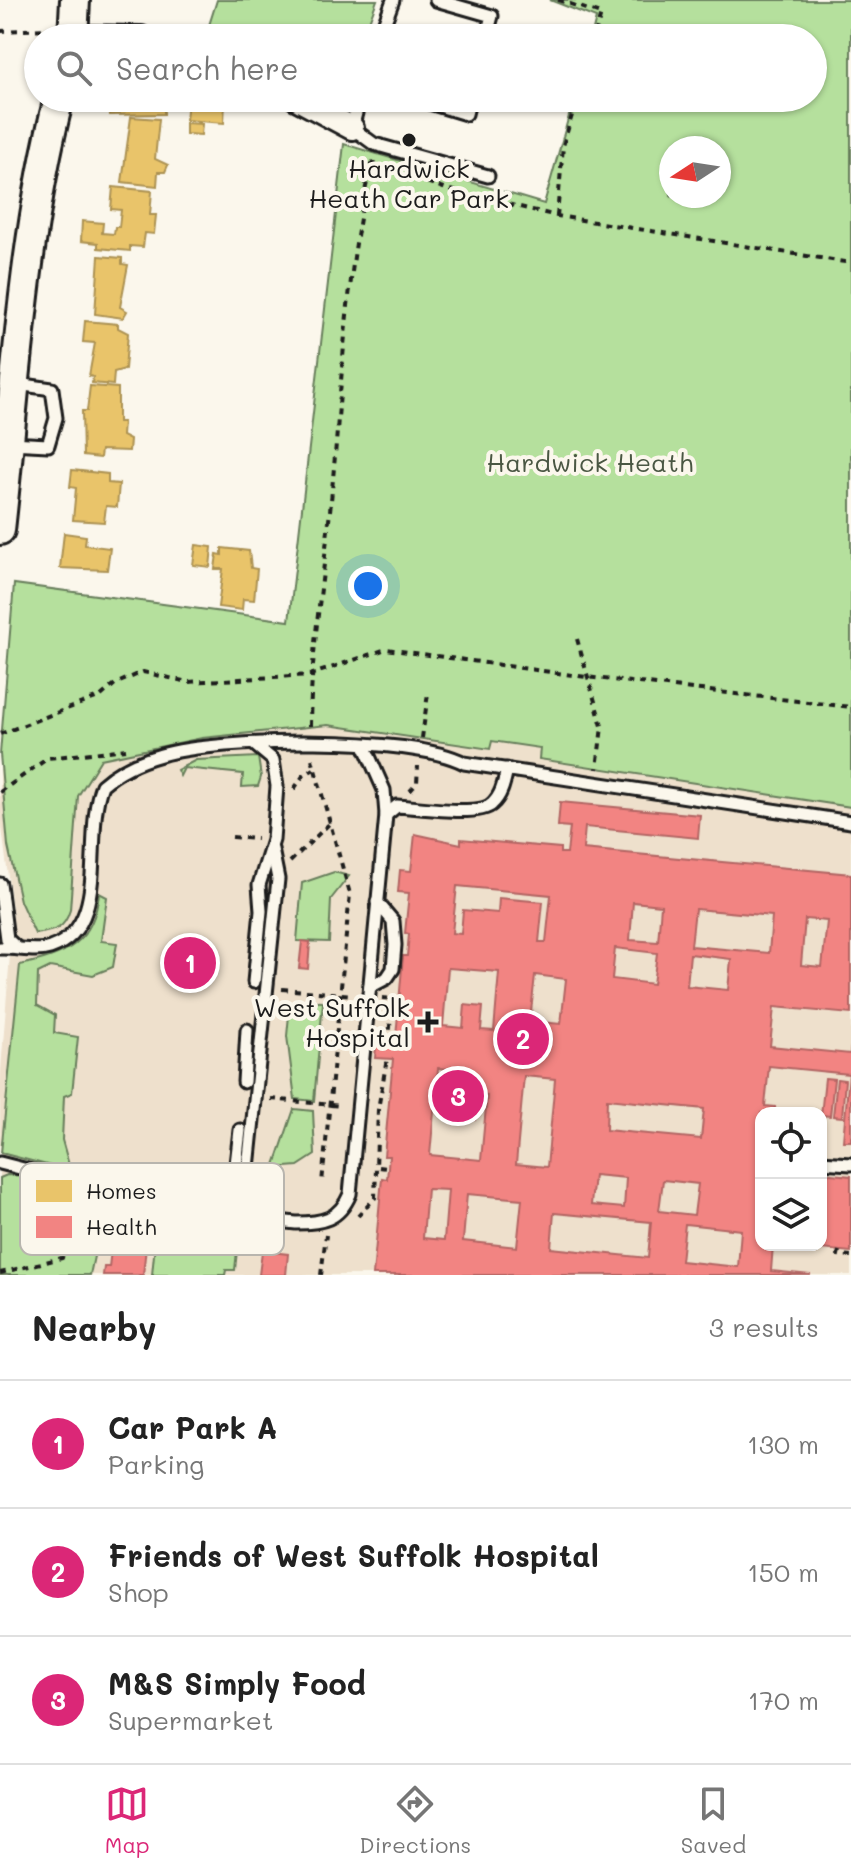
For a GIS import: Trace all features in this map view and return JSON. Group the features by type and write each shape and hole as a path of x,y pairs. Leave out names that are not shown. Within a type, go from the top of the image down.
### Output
{"street":[{"path":"70,24 75,0"},
{"path":"0,530 33,227 55,112"},
{"path":"322,112 352,128"}],"lane":[{"path":"384,24 393,0"},
{"path":"436,0 492,16 490,24"},
{"path":"356,112 352,128 374,144 488,176"},
{"path":"10,443 48,445 56,418 52,389 16,384"},
{"path":"0,948 47,949 66,941 80,927 90,899 95,803 102,785 113,775 135,764 175,752 309,743 420,749 446,754 464,763 851,822"},
{"path":"254,745 273,760 277,786 272,849 259,885 261,911 254,982"},
{"path":"284,1220 319,1223 344,1208 350,1194 386,815 384,790 364,745"},
{"path":"386,815 397,806 474,812 491,806 502,791 507,769"},
{"path":"249,1163 278,879 272,849"},
{"path":"0,884 7,939 16,947"},
{"path":"370,987 387,978 393,969 395,945 393,921 377,902"},
{"path":"244,1082 247,1030"},
{"path":"236,1163 240,1130"},
{"path":"827,1162 851,1164"},
{"path":"0,1163 20,1168"}],"path":[{"path":"558,0 601,14 598,24"},
{"path":"0,31 24,32"},
{"path":"557,216 563,146 573,112"},
{"path":"322,1183 350,894 309,743 310,675 322,598 356,228 374,144"},
{"path":"371,164 446,189 557,216 851,263"},
{"path":"577,639 602,726 596,782"},
{"path":"0,734 101,696 115,684 143,672 188,682 310,675 386,649 586,677 851,707"},
{"path":"0,792 48,758 137,748"},
{"path":"285,866 329,824"},
{"path":"276,988 327,993"},
{"path":"265,1098 325,1104"},
{"path":"379,1167 388,1168"},
{"path":"321,1275 326,1235"},
{"path":"839,1251 838,1255 851,1256"}],"shaded area":[{"name":"West Suffolk Hospital","path":"223,709 602,726 851,754 851,1275 0,1275 0,1082 13,917 0,811 0,739"}],"green space":[{"path":"217,0 377,0 368,24 209,24"},
{"name":"Hardwick Heath","path":"550,0 851,0 851,807 539,759 540,748 492,741 490,749 328,725 202,738 101,759 78,796 68,917 58,928 35,934 20,901 8,846 0,754 14,584 289,621 344,144 544,204 570,112 827,112 827,24 594,24 596,18"},
{"path":"258,757 261,777 258,786 242,787 243,774 184,768 180,776 177,770 196,760"},
{"path":"334,872 349,876 331,899 329,942 297,941 302,883"},
{"path":"99,893 107,897 101,941 117,943 113,967 93,975 50,967 38,973 37,1005 55,1015 54,1033 78,1037 72,1093 64,1096 62,1140 68,1163 39,1163 1,1153 20,965 51,957 75,944 91,924"},
{"path":"295,1001 323,1002 314,1101 295,1099 287,1036 290,1005"},
{"path":"294,1109 313,1111 315,1155 298,1166 284,1167 284,1163 276,1163"},
{"path":"7,1175 20,1177 20,1255 94,1255 90,1275 0,1275 0,1178"},
{"path":"154,1255 237,1255 235,1270 226,1270 225,1275 152,1275"}],"building: Homes":[{"path":"110,112 164,112 164,114 110,115"},
{"path":"187,112 225,112 224,123 186,120"},
{"path":"131,117 159,119 155,159 168,165 165,172 158,172 157,186 122,182"},
{"path":"186,123 202,124 201,135 186,134"},
{"path":"113,187 152,191 150,215 156,215 154,234 145,233 143,247 130,246 130,251 98,248 98,243 81,241 82,221 103,223 102,233 114,234 115,227 119,227 121,210 111,209"},
{"path":"99,256 122,258 122,264 128,265 120,307 127,311 123,318 95,314"},
{"path":"85,321 118,324 118,328 128,333 125,369 114,372 113,385 92,383 93,377 89,376 95,343 83,342"},
{"path":"90,386 118,388 118,422 123,422 122,436 130,440 129,451 101,450 100,458 83,456 82,411 87,411"},
{"path":"72,470 108,474 108,483 119,484 117,507 106,506 104,522 73,520 76,488 70,487"},
{"path":"64,533 86,536 85,545 110,548 107,570 60,568"},
{"path":"196,545 212,547 210,567 193,565"},
{"path":"222,548 249,551 251,568 257,569 254,600 243,599 242,610 218,607 223,569 215,569 217,554 222,555"}],"building: Health":[{"path":"560,802 700,815 698,838 585,827 583,849 851,874 851,1014 774,1007 770,1046 850,1054 851,1046 851,1141 843,1141 849,1074 769,1066 765,1106 775,1107 755,1107 755,1251 773,1251 771,1271 811,1275 373,1275 382,1178 387,1179 389,1156 384,1156 393,1059 375,1058 377,1035 396,1037 403,956 407,956 409,934 405,933 409,893 398,892 400,870 411,871 415,834 461,844 461,839 560,848 560,853 567,853 570,827 558,826","holes":["457,886 551,895 546,942 539,942 543,902 499,898 498,913 463,910 461,934 452,933","633,902 661,905 658,942 630,940","695,909 772,916 769,953 691,946","805,919 827,921 822,967 801,965","615,948 657,953 653,984 612,979","690,954 731,959 728,990 687,986","448,968 499,972 494,1031 481,1030 483,1007 465,1005 463,1028 443,1026","535,975 566,979 561,1024 530,1021","438,1068 448,1069 444,1117 475,1120 477,1095 487,1096 481,1160 430,1155","524,1076 555,1079 547,1167 516,1164","607,1099 704,1109 701,1139 606,1130","594,1175 626,1178 624,1208 591,1205","663,1180 698,1184 694,1215 659,1211","427,1189 448,1190 444,1240 423,1238","467,1194 522,1199 517,1247 463,1241","554,1213 651,1222 648,1258 551,1248","685,1224 741,1230 738,1267 681,1261"]},
{"path":"302,941 310,942 308,969 299,968"},
{"path":"825,1078 834,1079 830,1116 827,1116 827,1107 822,1107"},
{"path":"837,1079 845,1080 842,1117 833,1116"},
{"path":"827,1174 851,1176 851,1252 827,1250"},
{"path":"288,1254 286,1275 259,1275 262,1255"},
{"path":"110,1255 145,1255 143,1275 103,1275 104,1267 109,1267"}],"place":[{"name":"Hardwick Heath Car Park","path":"409,140"},
{"name":"Car Park A","path":"190,963"},
{"name":"West Suffolk Hospital","path":"428,1022"},
{"name":"Friends of West Suffolk Hospital","path":"523,1039"},
{"name":"M&S Simply Food","path":"458,1096"}]}
